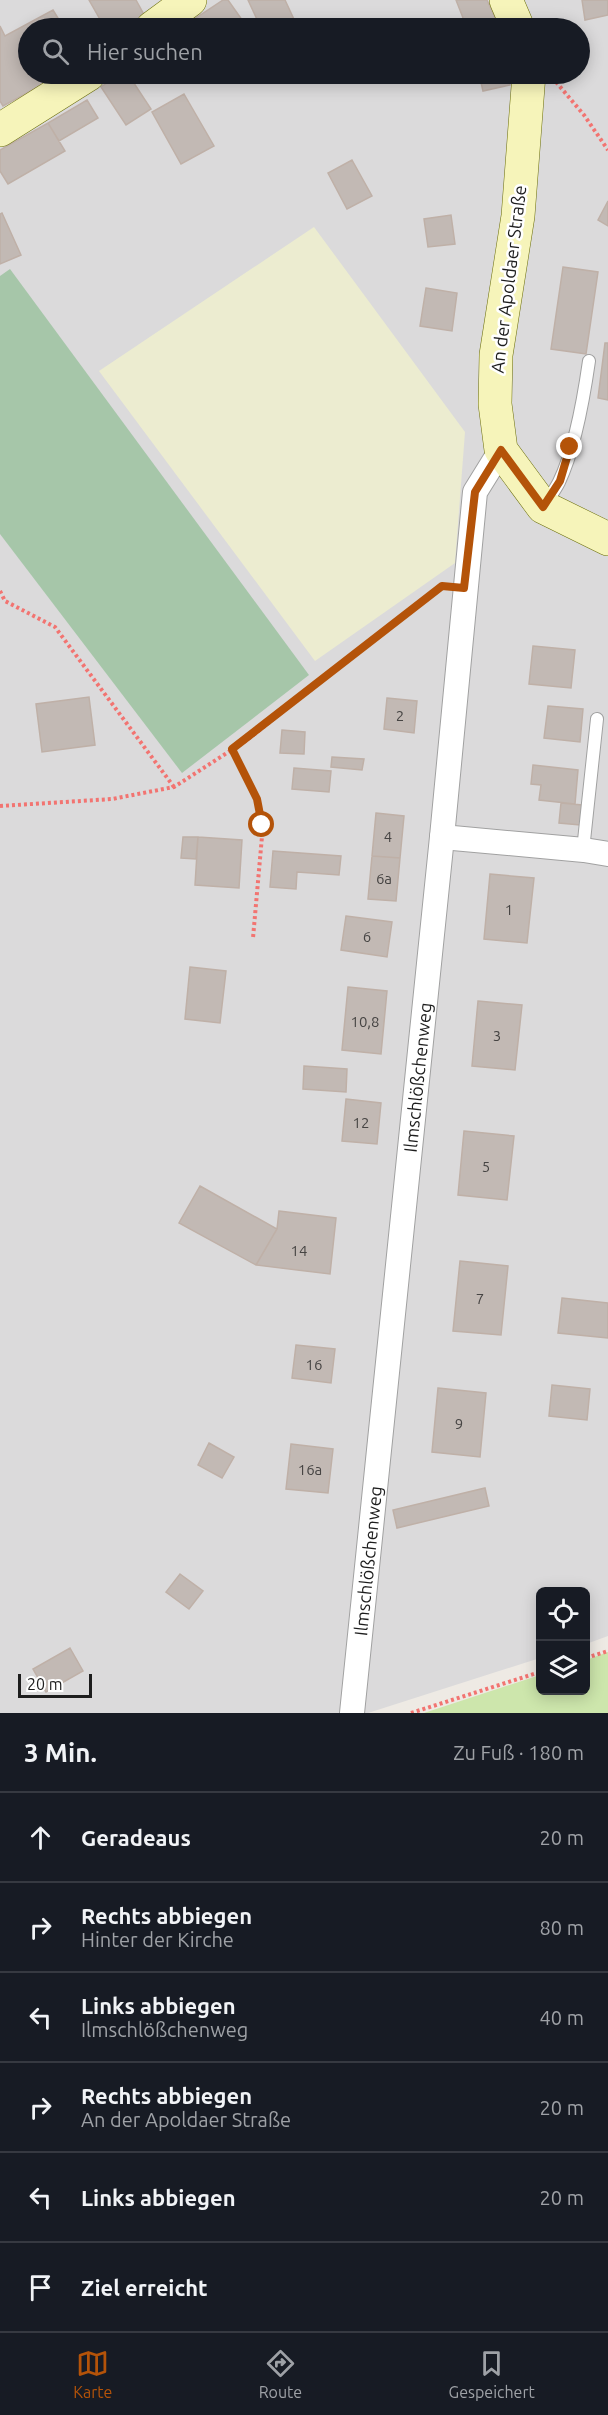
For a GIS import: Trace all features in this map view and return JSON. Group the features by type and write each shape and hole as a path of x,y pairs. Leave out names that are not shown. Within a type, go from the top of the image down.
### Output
{"main road":[{"path":"166,18 190,0"},
{"path":"506,0 514,18"},
{"path":"0,130 73,84"},
{"name":"An der Apoldaer Straße","path":"541,84 496,355 495,404 501,450 543,507 608,538"}],"street":[{"name":"Ilmschlößchenweg","path":"352,1713 475,492 501,450"},
{"path":"442,837 608,854"}],"lane":[{"path":"543,507 560,481 584,397 589,361"},
{"path":"583,850 597,719"}],"path":[{"path":"549,84 584,115 608,150"},
{"path":"0,806 112,799 174,787 232,749 442,586 464,588"},
{"path":"0,591 5,601 55,627 174,787"},
{"path":"232,749 257,799 262,825 262,848 253,938"},
{"path":"590,1656 608,1651"},
{"path":"411,1713 536,1673"}],"shaded area":[{"path":"0,0 608,0 608,1636 590,1643 590,1587 536,1587 536,1659 368,1713 0,1713"}],"green space":[{"path":"314,227 465,432 455,563 315,661 99,371"},
{"path":"10,269 309,675 182,773 0,534 0,276"},
{"path":"608,1652 608,1713 424,1713 536,1676 536,1695 590,1695 590,1659"}],"building":[{"path":"89,0 136,0 146,18 99,18"},
{"path":"223,0 228,0 241,18 196,18"},
{"path":"248,0 285,0 293,18 256,18"},
{"path":"456,0 487,0 495,18 463,18"},
{"path":"582,0 608,0 608,15 585,18"},
{"path":"53,10 58,18 38,18"},
{"path":"0,26 5,36 18,29 18,84 44,84 3,106 0,101"},
{"path":"105,84 135,84 151,109 126,125 101,87"},
{"path":"481,84 510,84 510,85 483,91"},
{"path":"184,94 214,146 181,164 152,112"},
{"path":"87,100 98,118 59,141 48,123"},
{"path":"48,123 65,151 8,184 0,171 0,150"},
{"path":"352,160 372,196 347,209 328,173"},
{"path":"608,201 608,226 598,220"},
{"path":"2,213 21,255 0,264 0,214"},
{"path":"451,215 455,244 428,247 424,219"},
{"path":"563,267 598,272 586,354 551,349"},
{"path":"426,288 457,293 452,331 420,326"},
{"path":"605,343 608,343 608,400 598,398"},
{"path":"533,646 575,650 571,688 529,684"},
{"path":"89,697 95,745 42,752 36,704"},
{"path":"387,698 417,701 414,733 384,729"},
{"path":"548,706 583,709 580,742 544,738"},
{"path":"282,730 305,732 304,754 280,753"},
{"path":"332,757 364,759 362,770 331,767"},
{"path":"533,765 578,770 575,804 539,800 541,785 531,784"},
{"path":"294,768 331,771 329,792 292,789"},
{"path":"561,803 582,805 580,825 559,823"},
{"path":"376,813 404,816 400,858 372,856"},
{"path":"183,837 198,837 196,859 181,858"},
{"path":"198,837 242,840 239,888 195,885"},
{"path":"273,851 341,856 339,875 297,872 296,889 270,887"},
{"path":"372,856 400,858 396,901 368,899"},
{"path":"490,874 534,878 527,943 484,939"},
{"path":"346,916 392,922 387,957 341,950"},
{"path":"190,967 226,971 220,1023 185,1019"},
{"path":"348,987 387,991 381,1054 342,1050"},
{"path":"478,1001 522,1005 515,1070 472,1066"},
{"path":"304,1066 347,1069 346,1092 303,1089"},
{"path":"346,1099 381,1103 377,1144 342,1141"},
{"path":"464,1131 514,1136 507,1200 458,1195"},
{"path":"200,1186 277,1229 256,1265 179,1223"},
{"path":"279,1211 336,1218 330,1274 256,1265 277,1229"},
{"path":"460,1261 508,1266 501,1335 453,1331"},
{"path":"562,1298 608,1303 608,1338 558,1333"},
{"path":"296,1345 335,1349 331,1383 292,1378"},
{"path":"552,1385 590,1389 587,1420 549,1416"},
{"path":"438,1388 486,1393 480,1457 432,1452"},
{"path":"209,1443 234,1457 222,1478 198,1465"},
{"path":"291,1444 333,1449 328,1493 286,1489"},
{"path":"485,1488 489,1506 397,1528 393,1510"},
{"path":"180,1574 203,1591 189,1609 166,1592"},
{"path":"70,1648 83,1671 46,1692 33,1669"}],"route":[{"path":"262,825 257,799 232,749 247,740 406,612 442,586 464,588 475,492 501,450 543,507 560,481 570,447"}]}
